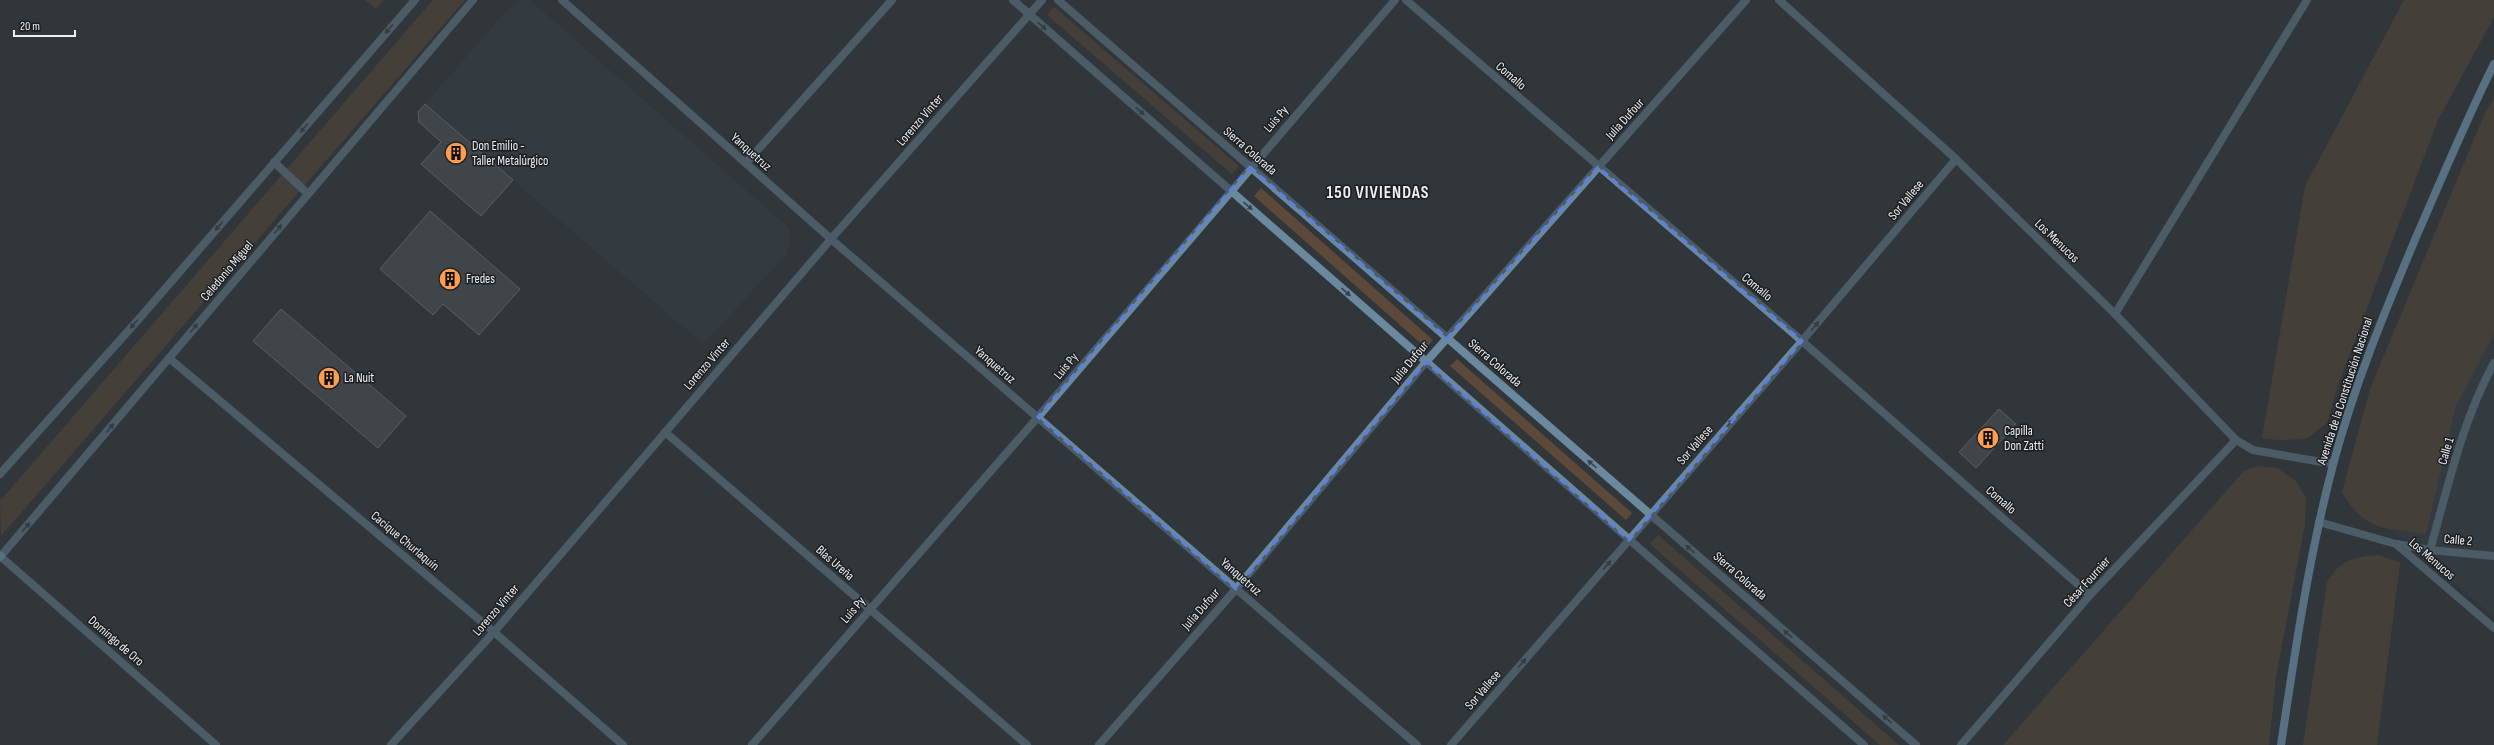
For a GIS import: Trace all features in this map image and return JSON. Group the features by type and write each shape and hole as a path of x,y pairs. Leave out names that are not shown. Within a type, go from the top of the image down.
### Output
{"main road":[{"name":"Avenida de la Constitución Nacional","path":"2281,745 2319,522 2333,464 2375,332 2467,118 2494,64"}],"street":[{"path":"0,474 138,320 415,0"},
{"name":"Celedonio Miguel","path":"0,557 473,0"},
{"name":"Yanquetruz","path":"562,0 831,239 1416,745"},
{"path":"746,163 892,0"},
{"path":"1012,0 1864,745"},
{"name":"Lorenzo Vinter","path":"392,745 494,632 831,239 1042,0"},
{"name":"Sierra Colorada","path":"1058,0 1916,745"},
{"name":"Luis Py","path":"752,745 1038,417 1230,190 1395,0"},
{"name":"Comallo","path":"1406,0 1598,167 1802,341 2090,595"},
{"name":"Julia Dufour","path":"1099,745 1236,588 1426,362 1746,0"},
{"name":"Los Menucos","path":"1779,0 1956,159 2115,314 2236,440 2253,450 2333,464"},
{"path":"2115,314 2307,0"},
{"name":"Sor Vallese","path":"1451,745 1802,341 1956,159"},
{"path":"274,162 308,194"},
{"name":"Cacique Churlaquín","path":"170,358 494,632 623,745"},
{"name":"Calle 1","path":"2430,550 2469,415 2478,392 2494,363"},
{"name":"Blas Ureña","path":"665,432 1027,745"},
{"name":"César Fournier","path":"1961,745 2090,595 2236,440"},
{"name":"Los Menucos","path":"2319,522 2396,544 2494,628"},
{"name":"Calle 2","path":"2396,544 2430,550 2494,556"},
{"name":"Domingo de Oro","path":"0,557 216,745"}],"highlighted area":[{"path":"1250,167 1447,338 1598,167 1802,341 1629,540 1426,362 1236,589 1038,417"}],"shaded area":[{"path":"365,0 384,0 376,9"},
{"path":"433,0 465,0 1,536 0,501"},
{"path":"530,0 789,228 790,241 786,255 703,344 425,104 515,1"},
{"path":"2404,0 2494,0 2494,17 2438,120 2338,385 2327,423 2306,439 2278,440 2262,438 2305,186"},
{"path":"1054,7 1239,166 1232,174 1047,15"},
{"path":"2494,98 2494,334 2456,406 2426,534 2387,529 2377,526 2359,515 2342,492 2370,389 2484,115"},
{"path":"2494,149 2494,617 2366,508"},
{"path":"1261,188 1433,340 1426,348 1254,196"},
{"path":"1457,359 1632,513 1626,520 1450,366"},
{"path":"2258,466 2277,468 2296,481 2306,498 2305,524 2276,677 2269,745 2003,745 2244,471"},
{"path":"1658,535 1899,745 1880,745 1650,544"},
{"path":"2379,555 2400,563 2377,745 2303,745 2327,582 2332,574 2343,564 2355,558"}],"building":[{"name":"Don Emilio - Taller Metalúrgico","path":"425,104 513,180 481,216 421,164 441,142 419,122 418,112"},
{"name":"Fredes","path":"430,211 520,289 479,335 443,304 433,315 380,269"},
{"name":"La Nuit","path":"281,309 406,416 378,448 253,341"},
{"name":"Capilla Don Zatti","path":"1999,409 2016,424 1976,468 1959,452"}],"place":[{"name":"Don Emilio - Taller Metalúrgico","path":"456,153"},
{"name":"Fredes","path":"450,279"},
{"name":"La Nuit","path":"329,378"},
{"name":"Capilla Don Zatti","path":"1988,438"}],"district":[{"name":"150 VIVIENDAS","path":"1378,193"}]}
